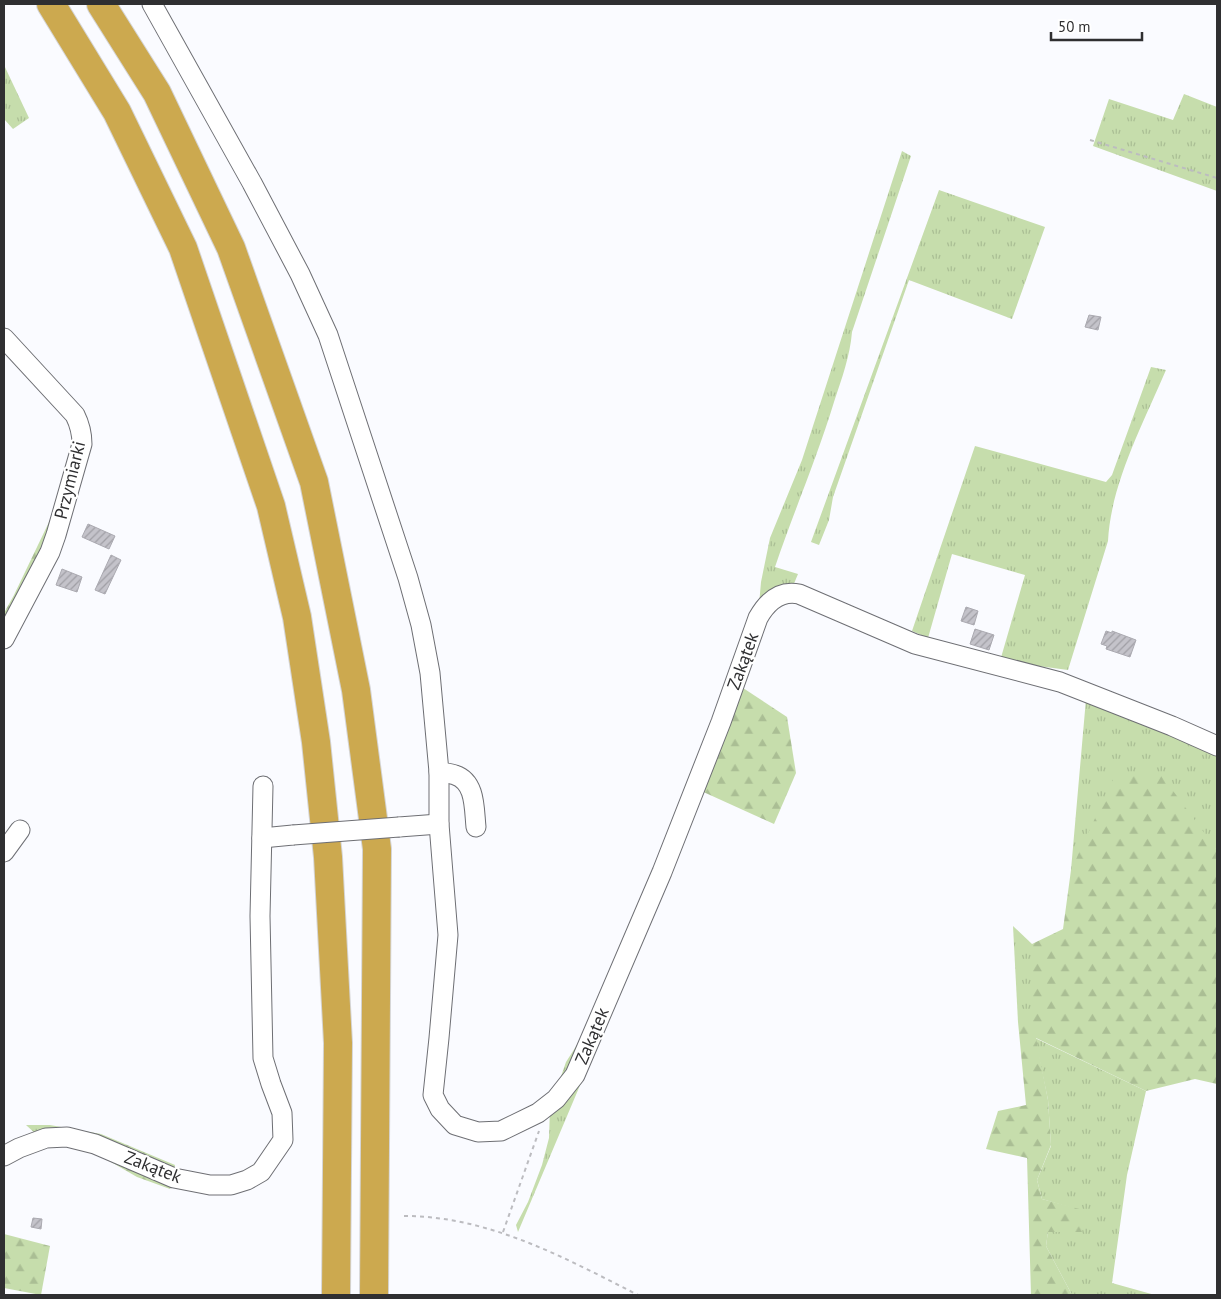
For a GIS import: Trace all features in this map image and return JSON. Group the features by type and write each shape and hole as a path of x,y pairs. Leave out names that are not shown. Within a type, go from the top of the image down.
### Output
{"highway":[{"path":"51,4 117,112 183,248 271,506 297,617 316,742 328,857 338,1043 336,1295"},
{"path":"101,4 157,93 231,248 314,482 356,690 377,849 374,1295"}],"street":[{"name":"Zakątek","path":"152,4 261,199 300,274 328,335 408,578 421,625 430,672 439,772 439,824 448,934 433,1095 440,1109 455,1125 478,1132 502,1131 538,1113 556,1099 575,1075 662,872 721,722 758,618 764,607 777,596 790,592 800,594 915,644 1060,682 1172,726 1217,746"},
{"name":"Przymiarki","path":"4,338 75,415 82,439 50,552 4,640"},
{"path":"439,772 455,775 470,787 474,802 476,828"},
{"name":"Zakątek","path":"4,1156 46,1138 67,1137 96,1144 174,1178 210,1185 231,1185 247,1180 261,1172 283,1140 282,1113 270,1084 264,1058 260,916 263,786"},
{"path":"262,838 439,824"},
{"path":"4,852 20,830"}],"path":[{"path":"1090,140 1217,178"},
{"path":"503,1233 539,1133 538,1113"},
{"path":"404,1216 469,1223 503,1233 561,1256 638,1295"}],"green space":[{"path":"4,65 29,118 13,129 4,119"},
{"path":"1184,94 1217,107 1217,191 1093,146 1109,99 1173,120"},
{"path":"902,151 911,156 852,332 845,367 827,423 775,567 798,574 793,586 773,588 759,605 761,582 770,538 802,460"},
{"path":"939,190 1045,227 1012,319 909,280 833,497 829,520 819,545 811,542"},
{"path":"1151,367 1166,370 1138,433 1115,497 1108,541 1068,670 1000,661 1025,575 952,554 928,638 912,631 975,446 1106,482 1112,475"},
{"path":"61,497 56,519 4,630 4,613"},
{"path":"759,605 699,790 704,792 518,1232 516,1225 528,1202 542,1165 549,1138 550,1108 566,1062 598,1012"},
{"path":"740,686 787,717 796,773 774,824 699,790"},
{"path":"1086,699 1217,753 1217,850 1214,847 1071,870"},
{"path":"1116,773 1162,776 1217,850 1217,1084 1195,1079 1146,1091 1036,1038 1048,1100 1051,1145 1037,1180 1042,1199 1087,1211 1082,1232 1048,1232 1046,1246 1072,1295 1031,1295 1027,1158 986,1149 998,1111 1026,1105 1018,1022 1032,1022 1032,944 1063,929 1071,870"},
{"path":"1013,926 1032,944 1032,1023 1018,1022"},
{"path":"1035,1038 1146,1091 1127,1175 1112,1283 1155,1295 1072,1295 1046,1246 1048,1231 1086,1212 1042,1199 1037,1180 1051,1146 1048,1100"},
{"path":"26,1125 50,1125 101,1134 100,1142 38,1136"},
{"path":"101,1134 175,1165 173,1173 100,1142"},
{"path":"92,1151 174,1181 170,1189 137,1177"},
{"path":"4,1234 50,1246 41,1295 4,1288"}],"building":[{"path":"1089,315 1101,317 1098,330 1085,327"},
{"path":"88,524 115,536 109,549 82,537"},
{"path":"111,555 121,560 105,594 95,590"},
{"path":"62,569 82,577 77,592 56,585"},
{"path":"966,607 978,611 974,625 961,621"},
{"path":"975,629 994,635 989,650 970,644"},
{"path":"1106,631 1112,633 1112,631 1136,640 1130,657 1106,649 1107,646 1101,644"},
{"path":"33,1218 42,1219 41,1229 31,1227"}]}
